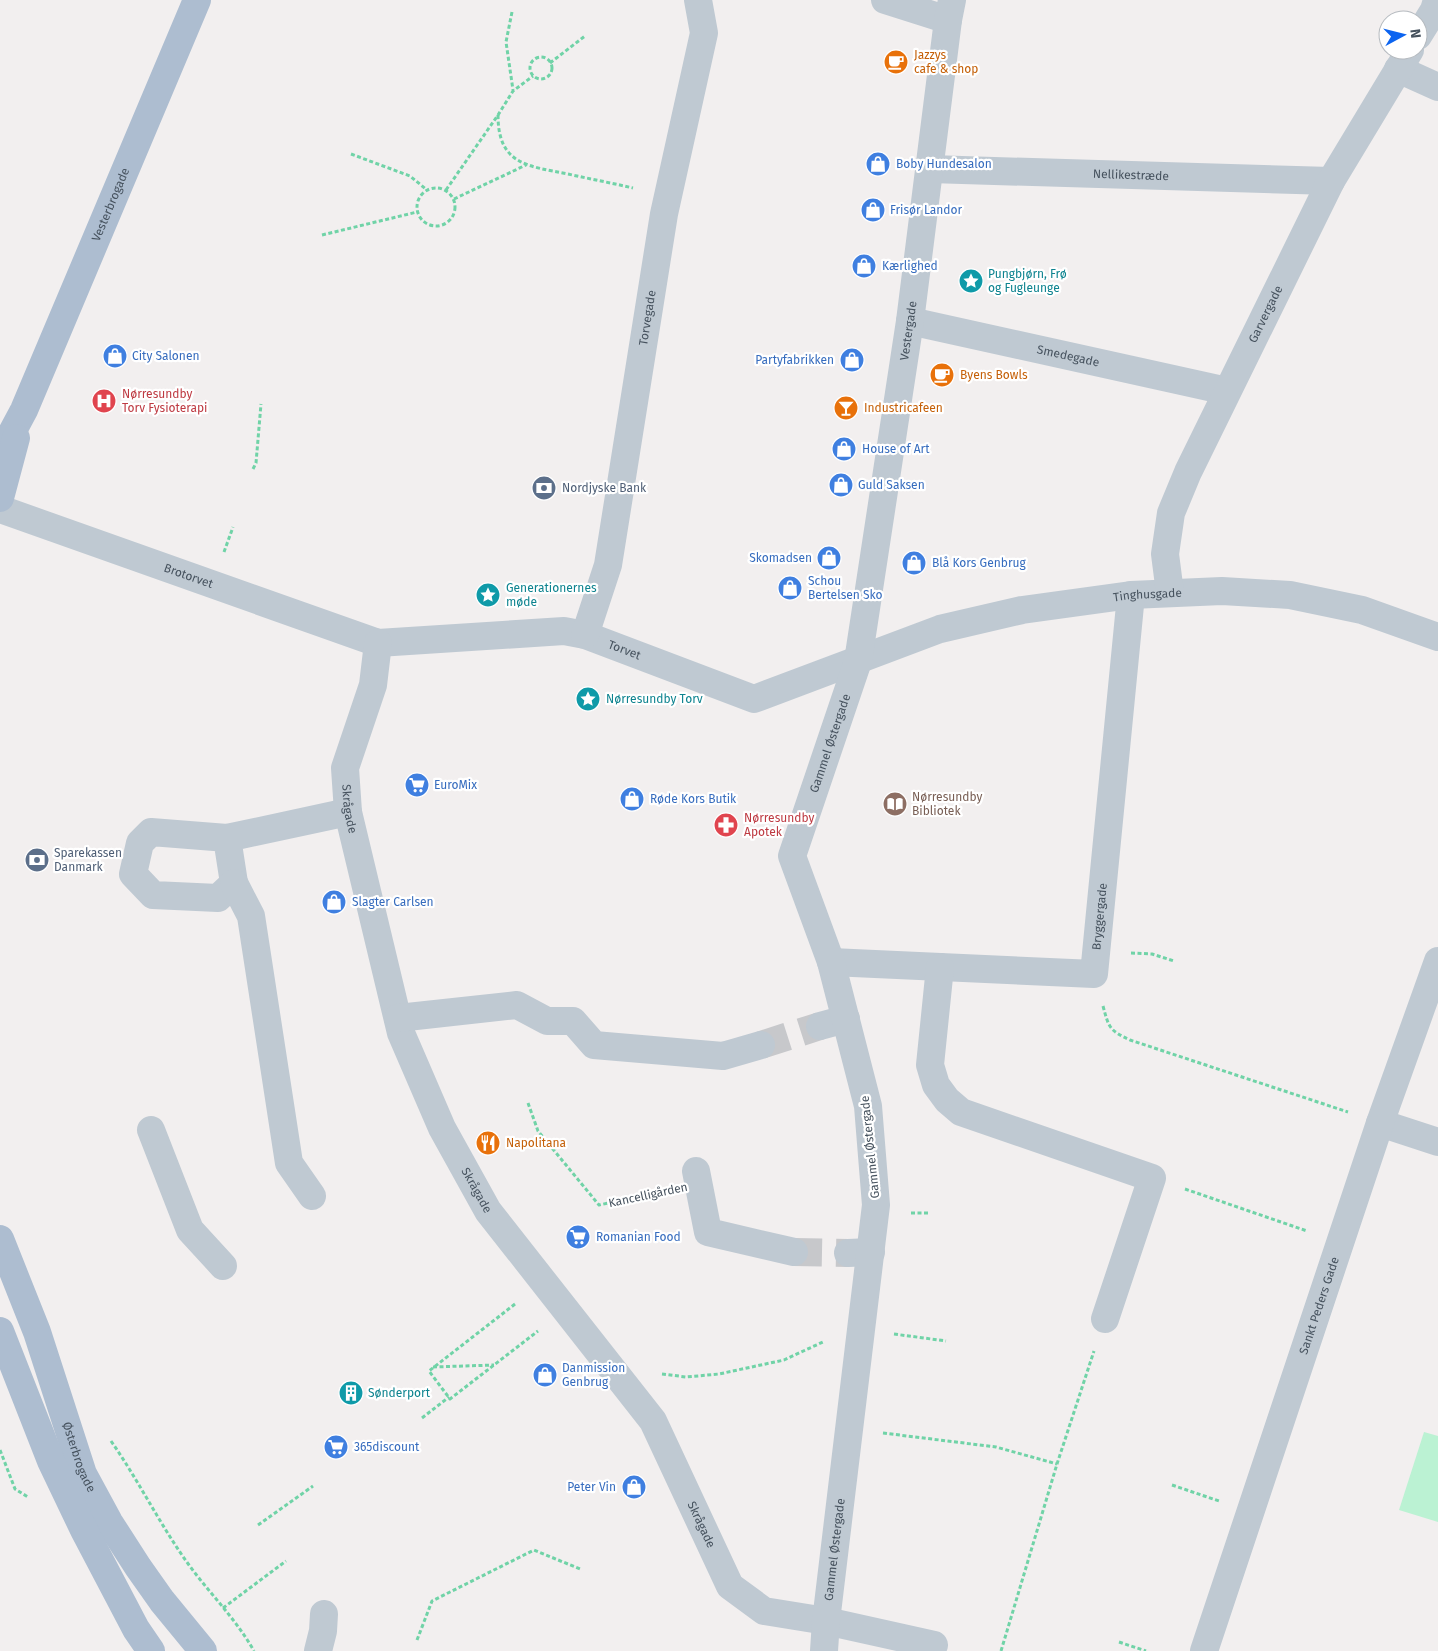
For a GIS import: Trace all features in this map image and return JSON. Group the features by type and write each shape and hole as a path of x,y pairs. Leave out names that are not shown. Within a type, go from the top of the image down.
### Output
{"main road":[{"name":"Vesterbrogade","path":"0,456 24,410 197,0"},
{"name":"Vesterbrogade","path":"0,498 24,410"},
{"name":"Østerbrogade","path":"0,1239 37,1332 83,1474 109,1522 138,1567 162,1601 203,1651"},
{"name":"Østerbrogade","path":"0,1331 51,1461 84,1530 136,1629 151,1651"}],"street":[{"name":"Torvegade","path":"585,635 608,565 668,195 704,33 698,0"},
{"path":"885,0 950,10"},
{"path":"1428,20 1438,0"},
{"name":"Vestergade","path":"858,661 910,321 950,10"},
{"path":"1404,60 1438,87"},
{"name":"Garvergade","path":"1170,593 1165,554 1170,513 1188,472 1331,181 1404,60"},
{"name":"Nellikestræde","path":"930,169 1331,181"},
{"name":"Smedegade","path":"910,321 1227,391"},
{"name":"Brotorvet","path":"0,509 378,643"},
{"name":"Tinghusgade","path":"858,661 940,629 1022,610 1131,596 1222,590 1290,595 1362,610 1438,636"},
{"name":"Bryggergade","path":"1094,974 1131,596"},
{"name":"Torvet","path":"378,643 564,631 585,635 754,699 858,661"},
{"name":"Skrågade","path":"378,643 373,685 345,768 348,812 402,1033 442,1128 488,1211 654,1421 730,1586 764,1611 826,1621 934,1644"},
{"name":"Gammel Østergade","path":"824,1651 861,1330 859,1253 876,1205 868,1106 833,1023 831,962 792,856 858,661"},
{"path":"234,883 218,898 152,895 133,874 140,842 151,832 227,838 348,812"},
{"path":"227,838 234,883 251,916 289,1163 312,1196"},
{"name":"Sankt Peders Gade","path":"1204,1651 1380,1123 1438,961"},
{"path":"831,962 1094,974"},
{"path":"940,967 930,1065 936,1085 946,1100 961,1112 1152,1178 1105,1319"},
{"path":"398,1018 517,1005 547,1021 573,1021 594,1045 723,1056 761,1045"},
{"path":"1380,1123 1438,1142"},
{"path":"151,1130 190,1230 223,1266"},
{"name":"Kancelligården","path":"697,1178 708,1232 794,1252"},
{"path":"318,1651 323,1631 324,1614"}],"path":[{"path":"512,12 506,42 513,91"},
{"path":"550,63 584,36"},
{"path":"544,58 550,63 552,70 548,76 539,79 533,76 530,70 531,63 534,60 544,58"},
{"path":"446,190 513,91 533,76"},
{"path":"498,115 498,129 501,141 510,154 526,165 668,195"},
{"path":"351,154 410,176 428,190"},
{"path":"454,199 526,165"},
{"path":"440,188 446,190 454,199 456,211 449,222 443,225 430,226 425,223 417,212 418,200 428,190 440,188"},
{"path":"322,235 417,212"},
{"path":"253,469 256,463 261,404"},
{"path":"1152,954 1174,961"},
{"path":"1094,974 1108,1024 1114,1033 1130,1040 1380,1123"},
{"name":"Kancelligården","path":"528,1103 538,1130 599,1205 697,1178"},
{"path":"1178,1186 1340,1242"},
{"path":"449,1397 429,1371 544,1282"},
{"path":"422,1418 449,1397 450,1399 566,1310"},
{"path":"1001,1651 1057,1464 1105,1319"},
{"path":"613,1369 686,1377 719,1374 784,1360 815,1344 861,1330 946,1341"},
{"path":"433,1367 495,1365"},
{"path":"849,1429 996,1447 1057,1464"},
{"path":"106,1434 161,1525 190,1566 246,1636 254,1651"},
{"path":"1172,1485 1251,1512"},
{"path":"258,1525 313,1486"},
{"path":"417,1640 432,1601 534,1550 580,1569"},
{"path":"223,1608 286,1561"},
{"path":"1119,1642 1146,1651"}],"green space":[{"path":"1424,1432 1438,1436 1438,1522 1399,1510"}],"tunnel":[{"path":"761,1045 820,1026"},
{"path":"794,1252 848,1253"}],"place":[{"name":"Jazzys cafe & shop","path":"896,62"},
{"name":"Boby Hundesalon","path":"878,164"},
{"name":"Frisør Landor","path":"873,210"},
{"name":"Kærlighed","path":"864,266"},
{"name":"Pungbjørn, Frø og Fugleunge","path":"971,281"},
{"name":"City Salonen","path":"115,356"},
{"name":"Partyfabrikken","path":"852,360"},
{"name":"Byens Bowls","path":"942,375"},
{"name":"Nørresundby Torv Fysioterapi","path":"104,401"},
{"name":"Industricafeen","path":"846,408"},
{"name":"House of Art","path":"844,449"},
{"name":"Guld Saksen","path":"841,485"},
{"name":"Nordjyske Bank","path":"544,488"},
{"name":"Skomadsen","path":"829,558"},
{"name":"Blå Kors Genbrug","path":"914,563"},
{"name":"Schou Bertelsen Sko","path":"790,588"},
{"name":"Generationernes møde","path":"488,595"},
{"name":"Nørresundby Torv","path":"588,699"},
{"name":"EuroMix","path":"417,785"},
{"name":"Røde Kors Butik","path":"632,799"},
{"name":"Nørresundby Bibliotek","path":"895,804"},
{"name":"Nørresundby Apotek","path":"726,825"},
{"name":"Sparekassen Danmark","path":"37,860"},
{"name":"Slagter Carlsen","path":"334,902"},
{"name":"Napolitana","path":"488,1143"},
{"name":"Romanian Food","path":"578,1237"},
{"name":"Danmission Genbrug","path":"545,1375"},
{"name":"Sønderport","path":"351,1393"},
{"name":"365discount","path":"336,1447"},
{"name":"Peter Vin","path":"634,1487"}]}
